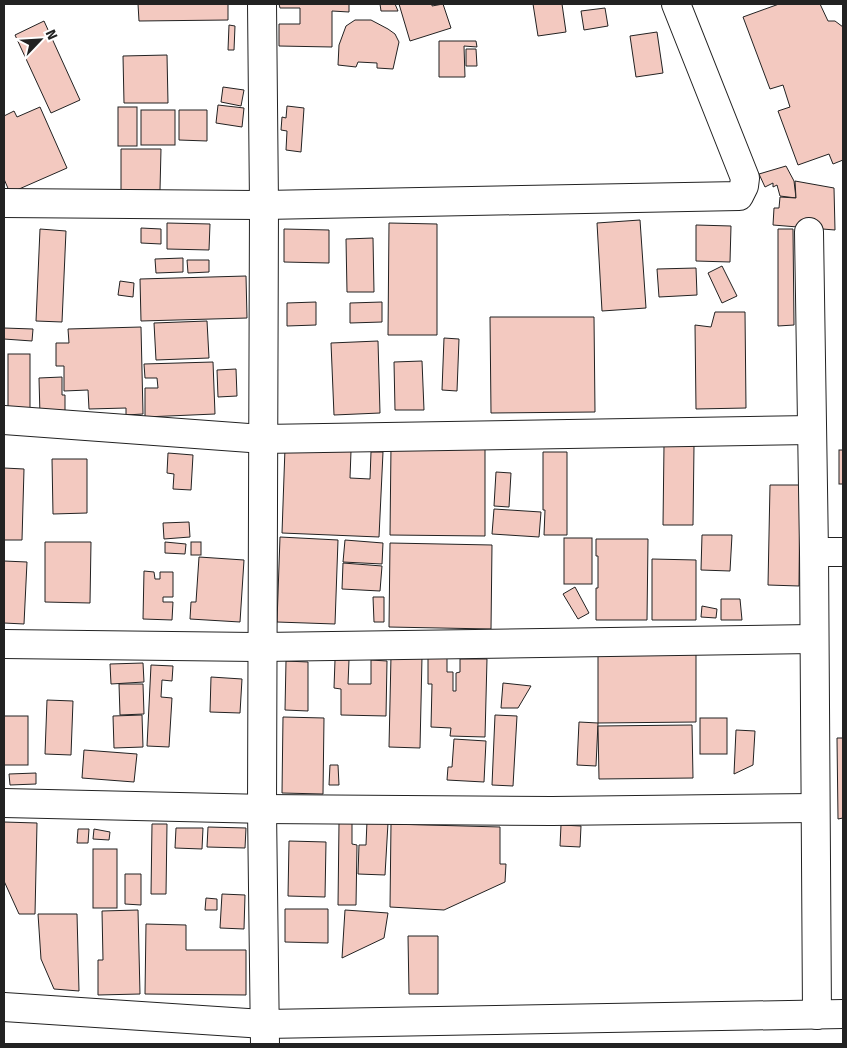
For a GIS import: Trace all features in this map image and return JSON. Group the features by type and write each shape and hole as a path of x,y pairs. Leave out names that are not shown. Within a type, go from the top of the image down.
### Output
{"street":[{"path":"262,4 264,206 262,809 265,1034"},
{"path":"4,203 264,206 739,196 744,186 745,178 676,4"},
{"path":"4,1008 265,1034 830,1014 815,808 814,552 809,232"},
{"path":"4,420 262,439 811,430"},
{"path":"814,552 843,552"},
{"path":"4,644 262,647 814,639"},
{"path":"4,803 262,809 562,811 815,808"}],"building":[{"path":"138,4 228,4 228,20 139,21"},
{"path":"279,4 349,4 349,12 332,11 332,47 279,46 279,24 300,24 300,8 280,8"},
{"path":"380,4 395,4 398,11 381,11"},
{"path":"399,4 432,4 432,6 443,4 451,28 410,41"},
{"path":"533,4 562,4 566,32 538,36"},
{"path":"779,4 820,4 828,21 835,21 843,27 843,160 833,164 829,154 798,165 778,111 790,107 783,85 770,89 743,17"},
{"path":"605,8 608,26 584,30 581,11"},
{"path":"355,20 371,20 395,34 399,42 393,69 377,68 377,63 358,62 356,67 338,65 339,45 346,26"},
{"path":"44,21 80,100 51,113 15,35"},
{"path":"229,25 235,26 234,50 228,50"},
{"path":"657,32 663,73 636,77 630,36"},
{"path":"439,41 476,41 477,47 464,46 465,77 439,77"},
{"path":"466,49 476,49 477,66 466,66"},
{"path":"167,55 168,103 124,103 123,56"},
{"path":"223,87 244,90 241,106 221,102"},
{"path":"218,105 244,108 242,127 216,123"},
{"path":"287,106 304,108 301,152 286,150 287,131 281,130 282,117 286,118"},
{"path":"40,107 67,168 10,193 4,179 4,116 14,111 17,117"},
{"path":"118,107 137,107 137,146 118,146"},
{"path":"141,110 175,110 175,145 141,145"},
{"path":"179,110 207,110 207,141 179,140"},
{"path":"121,149 161,149 160,190 121,190"},
{"path":"786,166 794,181 796,198 780,196 777,185 773,187 773,183 765,187 759,174"},
{"path":"795,181 834,188 835,230 773,225 774,208 779,208 780,197 796,198"},
{"path":"640,220 646,308 602,311 597,223"},
{"path":"167,223 210,224 209,250 167,249"},
{"path":"389,223 437,224 437,335 388,335"},
{"path":"696,225 731,226 730,262 696,261"},
{"path":"141,228 161,229 161,244 141,243"},
{"path":"40,229 66,231 62,322 36,321"},
{"path":"284,229 329,230 329,263 284,262"},
{"path":"778,229 793,229 794,325 778,326"},
{"path":"373,238 374,292 347,292 346,239"},
{"path":"183,258 183,272 156,273 155,259"},
{"path":"187,260 209,260 209,272 188,273"},
{"path":"722,266 737,296 722,303 708,273"},
{"path":"696,268 697,295 659,297 657,269"},
{"path":"246,276 247,318 141,321 140,279"},
{"path":"120,281 134,283 133,297 118,295"},
{"path":"316,302 316,325 287,326 287,303"},
{"path":"382,302 382,322 350,323 350,303"},
{"path":"715,312 745,312 746,408 696,409 695,325 711,327"},
{"path":"490,317 594,317 595,412 491,413"},
{"path":"207,321 209,358 156,360 154,323"},
{"path":"141,327 143,414 126,415 126,408 89,409 88,390 64,391 64,366 56,366 56,343 69,343 68,329"},
{"path":"4,328 33,329 32,341 4,339"},
{"path":"444,338 459,339 457,391 442,390"},
{"path":"378,341 380,413 334,415 331,343"},
{"path":"8,354 30,354 30,414 8,414"},
{"path":"422,361 424,410 395,410 394,362"},
{"path":"213,362 215,414 145,417 145,388 158,388 157,378 145,378 144,364"},
{"path":"236,369 237,396 218,397 217,370"},
{"path":"62,377 62,395 65,395 65,415 40,416 39,378"},
{"path":"664,445 694,446 693,525 663,525"},
{"path":"391,446 485,447 485,536 390,535"},
{"path":"285,448 351,451 350,478 370,479 371,452 383,452 379,537 282,533"},
{"path":"839,450 843,450 843,484 839,484"},
{"path":"543,452 567,452 567,535 544,535"},
{"path":"168,453 193,455 191,490 173,489 174,474 167,473"},
{"path":"52,459 87,459 87,513 53,514"},
{"path":"4,468 24,469 22,540 4,540"},
{"path":"496,472 511,473 509,507 494,506"},
{"path":"770,485 800,485 799,586 768,585"},
{"path":"494,509 541,512 539,537 492,534"},
{"path":"189,522 190,537 164,539 163,523"},
{"path":"702,535 732,535 730,571 701,570"},
{"path":"280,537 338,540 335,624 277,622"},
{"path":"564,538 592,538 592,584 564,584"},
{"path":"596,539 648,539 647,620 596,620 598,556 596,556"},
{"path":"345,540 383,543 382,564 343,562"},
{"path":"45,542 91,542 90,603 45,602"},
{"path":"165,542 186,544 185,554 165,553"},
{"path":"191,542 201,542 201,555 191,555"},
{"path":"390,543 492,545 491,629 389,627"},
{"path":"199,557 244,560 240,622 190,619 191,602 196,602"},
{"path":"652,559 696,560 696,620 652,620"},
{"path":"4,561 27,562 24,624 4,623"},
{"path":"343,563 382,566 380,591 342,589"},
{"path":"144,571 154,572 155,579 160,579 160,572 173,572 173,597 163,597 163,602 173,602 172,620 143,619"},
{"path":"575,587 589,613 578,619 563,594"},
{"path":"373,597 384,597 384,622 374,622"},
{"path":"721,599 740,599 742,620 721,620"},
{"path":"702,606 717,609 716,618 701,617"},
{"path":"598,654 696,654 696,722 598,723"},
{"path":"391,656 422,657 420,748 389,747"},
{"path":"428,658 447,658 447,672 453,672 453,691 456,691 456,673 460,672 460,659 487,659 485,737 450,736 451,728 431,727 432,684 428,684"},
{"path":"335,660 349,660 348,684 371,684 371,660 387,661 386,716 341,715 341,689 334,688"},
{"path":"286,661 308,662 308,711 285,710"},
{"path":"143,663 144,682 111,684 110,664"},
{"path":"151,665 173,666 172,681 162,680 161,697 172,698 169,747 147,746"},
{"path":"211,677 242,679 240,713 210,712"},
{"path":"503,683 531,686 518,708 501,708"},
{"path":"119,684 143,684 144,714 120,715"},
{"path":"47,700 73,701 71,755 45,754"},
{"path":"142,715 143,747 114,748 113,716"},
{"path":"495,715 517,716 513,786 492,785"},
{"path":"4,716 28,716 28,765 4,765"},
{"path":"283,717 324,718 323,794 282,793"},
{"path":"700,718 727,718 727,754 700,754"},
{"path":"579,722 598,723 596,766 577,765"},
{"path":"692,725 693,778 599,779 598,726"},
{"path":"736,730 755,731 753,765 734,774"},
{"path":"837,738 843,738 843,818 838,819"},
{"path":"454,739 486,741 484,782 447,780 448,767 452,767"},
{"path":"84,750 137,754 134,782 82,778"},
{"path":"330,765 338,765 339,785 329,785"},
{"path":"36,773 36,784 10,785 9,774"},
{"path":"367,821 388,823 385,875 358,874 359,845 366,845"},
{"path":"4,822 37,823 35,914 19,914 4,881"},
{"path":"339,823 352,823 352,844 357,845 356,905 338,905"},
{"path":"152,824 167,824 166,894 151,894"},
{"path":"391,824 500,827 500,864 506,864 505,882 444,910 390,907"},
{"path":"561,825 581,826 580,847 560,846"},
{"path":"208,827 246,828 245,848 207,847"},
{"path":"176,828 203,828 202,849 175,848"},
{"path":"78,829 89,829 88,843 77,843"},
{"path":"94,829 110,832 109,840 93,839"},
{"path":"289,841 326,842 325,897 288,896"},
{"path":"93,849 117,849 117,908 93,908"},
{"path":"125,874 141,874 141,905 125,904"},
{"path":"222,894 245,895 244,929 220,928"},
{"path":"206,898 217,899 217,910 205,910"},
{"path":"285,909 328,909 328,943 285,942"},
{"path":"138,910 140,994 98,995 98,960 103,960 102,911"},
{"path":"345,910 388,913 384,938 342,958"},
{"path":"38,914 77,914 79,991 54,989 41,959"},
{"path":"146,924 186,925 186,950 246,950 246,995 145,994"},
{"path":"408,936 438,936 438,994 409,994"}]}
